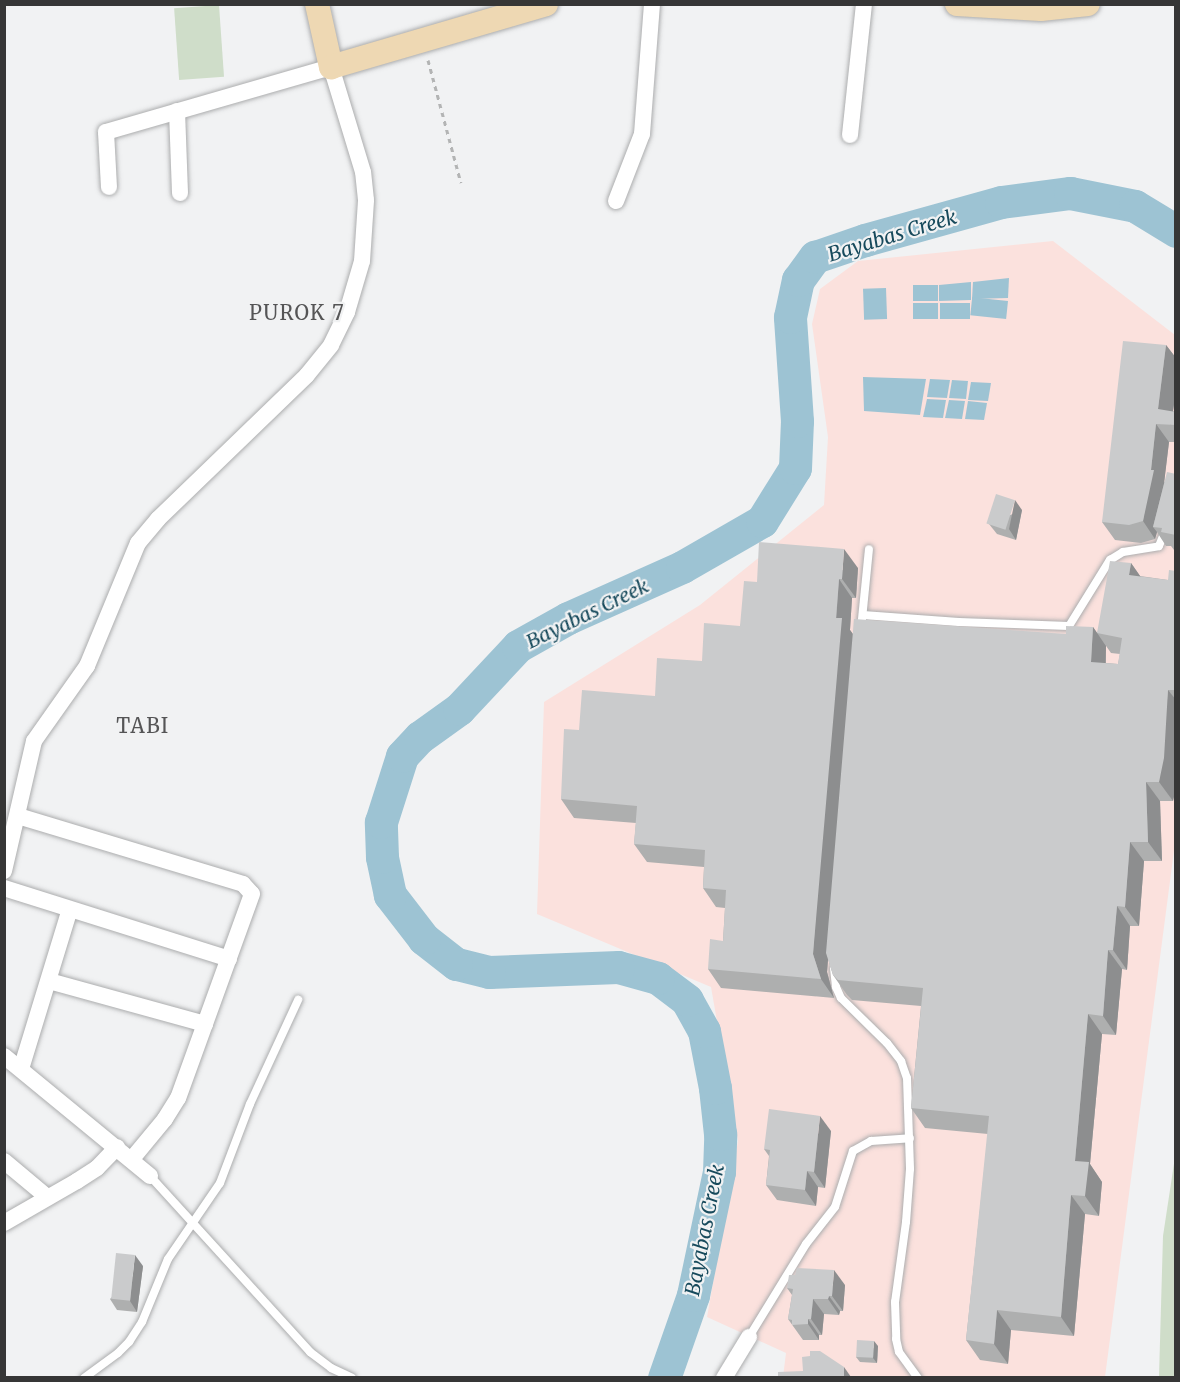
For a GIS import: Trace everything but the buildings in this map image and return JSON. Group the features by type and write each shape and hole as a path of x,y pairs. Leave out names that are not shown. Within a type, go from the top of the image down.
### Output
{"street":[{"path":"4,871 34,741 87,666 138,543 165,512 306,375 331,345 348,312 362,261 366,200 355,142 331,67 317,4"},
{"path":"109,187 106,132 546,4"},
{"path":"616,201 642,134 646,106 652,4"},
{"path":"850,135 864,4"},
{"path":"957,4 1041,9 1088,4"},
{"path":"177,111 180,193"},
{"path":"18,816 243,884 252,894 252,900 178,1098 165,1119 131,1160"},
{"path":"4,888 229,959"},
{"path":"21,1069 70,909"},
{"path":"49,981 205,1024"},
{"path":"4,1056 150,1176"},
{"path":"4,1223 97,1168 117,1147"},
{"path":"4,1161 47,1197"},
{"path":"724,1377 749,1337"}],"lane":[{"path":"862,615 970,623 1069,626 1110,560 1123,552 1159,546 1164,538 1167,523"},
{"path":"861,638 869,549"},
{"path":"834,957 833,973 841,998 887,1043 901,1061 907,1078 910,1138 906,1222 895,1302 896,1339 899,1352 918,1377"},
{"path":"84,1377 129,1342 142,1322 168,1259 220,1183 250,1104 298,1000"},
{"path":"749,1337 806,1244 835,1207 853,1151 871,1141 910,1138"},
{"path":"150,1176 310,1352 331,1368 352,1377"}],"path":[{"path":"423,39 461,183"}],"shaded area":[{"path":"1053,241 1175,335 1175,843 1105,1377 783,1377 786,1353 707,1317 738,1141 711,987 537,914 544,702 700,605 824,505 828,437 812,324 820,289 858,261"}],"green space":[{"path":"219,5 224,77 179,80 174,8"},
{"path":"1175,1157 1175,1377 1159,1377 1163,1236"}],"water":[{"path":"1009,278 1008,298 972,299 973,282"},
{"path":"971,282 971,300 939,301 939,285"},
{"path":"913,285 938,285 938,301 913,301"},
{"path":"886,288 887,319 864,320 863,289"},
{"path":"972,297 1008,301 1006,319 970,315"},
{"path":"913,303 938,303 938,319 913,319"},
{"path":"940,303 970,303 970,319 940,319"},
{"path":"863,377 926,379 920,415 864,411"},
{"path":"930,379 950,380 947,398 927,397"},
{"path":"952,380 968,381 966,399 949,398"},
{"path":"971,382 991,383 988,401 968,400"},
{"path":"927,399 946,400 943,418 923,417"},
{"path":"949,400 965,401 962,419 945,418"},
{"path":"968,401 987,403 984,420 965,419"}],"waterway":[{"name":"Bayabas Creek","path":"664,1378 693,1295 719,1172 720,1134 715,1088 704,1031 687,1000 658,978 618,967 489,972 456,964 424,939 390,895 382,857 381,822 402,756 420,737 459,709 518,646 568,618 682,567 762,521 795,468 797,421 790,317 798,280 815,257 865,240 1001,202 1070,193 1135,206 1176,231"}],"district":[{"name":"PUROK 7","path":"297,312"},
{"name":"TABI","path":"143,725"}]}
